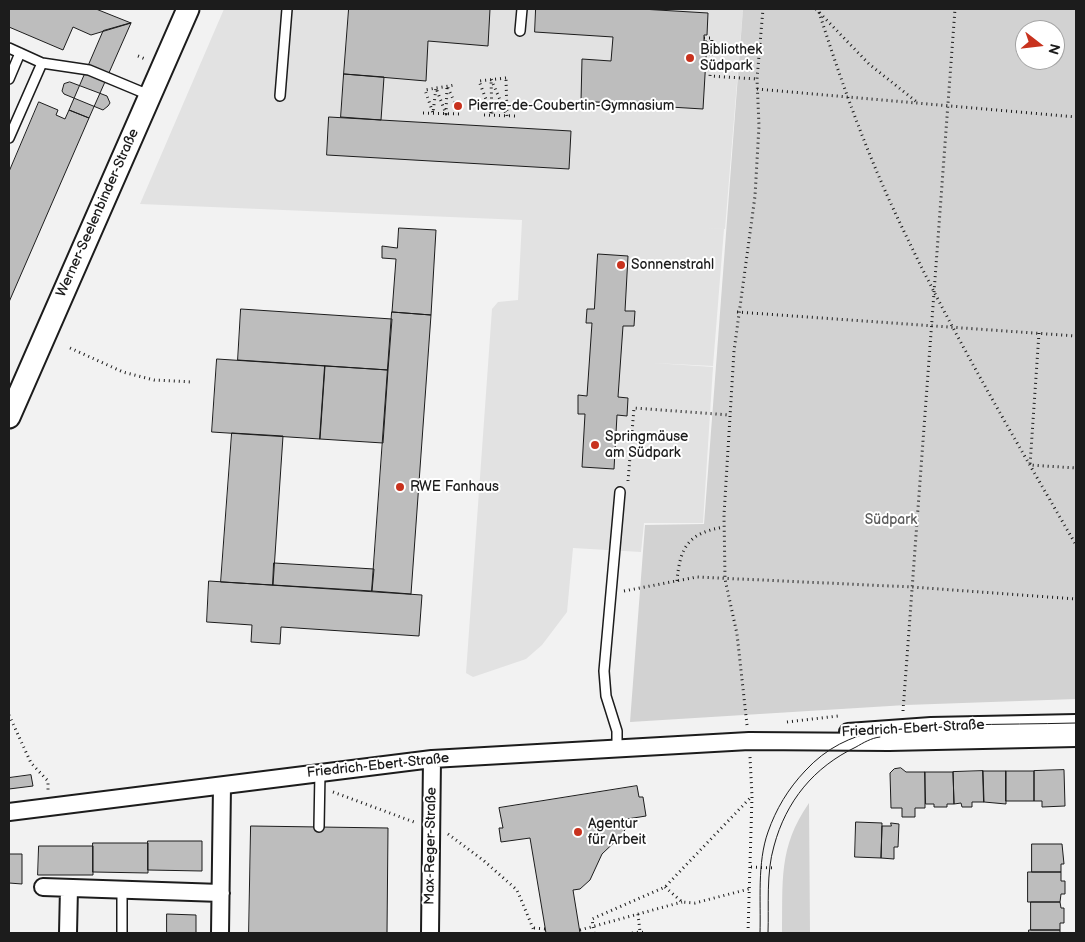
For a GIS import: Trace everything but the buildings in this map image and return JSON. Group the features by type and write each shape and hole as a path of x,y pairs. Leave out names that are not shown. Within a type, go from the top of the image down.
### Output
{"street":[{"name":"Werner-Seelenbinder-Straße","path":"9,417 188,9"},
{"name":"Friedrich-Ebert-Straße","path":"9,812 432,759 749,741 902,727 1076,723"},
{"name":"Friedrich-Ebert-Straße","path":"749,741 889,742 1076,738"},
{"name":"Max-Reger-Straße","path":"430,933 432,759"},
{"path":"220,933 222,786"},
{"path":"44,887 221,893"},
{"path":"68,933 69,888"}],"lane":[{"path":"280,96 287,9"},
{"path":"520,31 522,9"},
{"path":"9,48 42,63 89,70 149,95"},
{"path":"9,79 20,53"},
{"path":"9,138 42,63"},
{"path":"617,747 618,731 606,696 604,671 620,492"},
{"path":"319,827 320,772"},
{"path":"122,890 122,933"}],"path":[{"path":"748,933 752,796 749,741 737,634 725,579 724,527 737,312 755,196 759,126 758,79 763,9"},
{"path":"902,727 955,9"},
{"path":"818,10 869,64 918,103"},
{"path":"818,10 846,97 892,206 952,327 1076,545"},
{"path":"704,38 712,38 710,76 758,79"},
{"path":"492,115 479,80 506,78 506,116"},
{"path":"491,79 492,115"},
{"path":"491,79 506,116"},
{"path":"433,113 425,90 454,85"},
{"path":"423,113 460,114 447,86"},
{"path":"446,114 447,86"},
{"path":"433,113 436,88"},
{"path":"436,88 446,114"},
{"path":"758,89 1076,117"},
{"path":"484,115 515,116"},
{"path":"737,312 1076,336"},
{"path":"1030,465 1039,333"},
{"path":"70,348 123,372 154,380 192,382"},
{"path":"620,492 629,479 634,408 730,415"},
{"path":"1030,465 1076,468"},
{"path":"677,580 678,559 689,540 705,530 724,527"},
{"path":"612,593 696,578 912,587 1076,599"},
{"path":"9,715 31,763 48,781 50,807"},
{"path":"594,933 592,919 665,887 752,796"},
{"path":"751,867 775,868"},
{"path":"665,887 682,902"},
{"path":"580,930 682,902 694,903 750,888"},
{"path":"638,914 640,932"},
{"path":"534,928 546,929"},
{"path":"632,933 646,933"}],"shaded area":[{"path":"224,9 743,9 725,229 652,226 724,229 713,366 653,363 713,367 703,523 644,523 641,552 573,548 567,612 542,645 526,659 473,677 466,673 492,309 498,302 518,300 522,220 140,204"}],"green space":[{"name":"Südpark","path":"743,9 1076,9 1076,699 906,705 630,722 645,525 704,524"},
{"path":"809,803 810,933 782,933 783,881 787,850 799,819"}],"tram line":[{"path":"760,933 762,856 768,832 775,815 788,792 805,771 840,744 858,736 878,731 919,726 1076,723"},
{"path":"768,933 768,889 771,856 786,814 804,787 827,765 864,742 880,737"}],"place":[{"name":"Bibliothek Südpark","path":"690,58"},
{"name":"Pierre-de-Coubertin-Gymnasium","path":"458,106"},
{"name":"Sonnenstrahl","path":"621,265"},
{"name":"Springmäuse am Südpark","path":"595,445"},
{"name":"RWE Fanhaus","path":"400,487"},
{"name":"Agentur für Arbeit","path":"578,832"}]}
